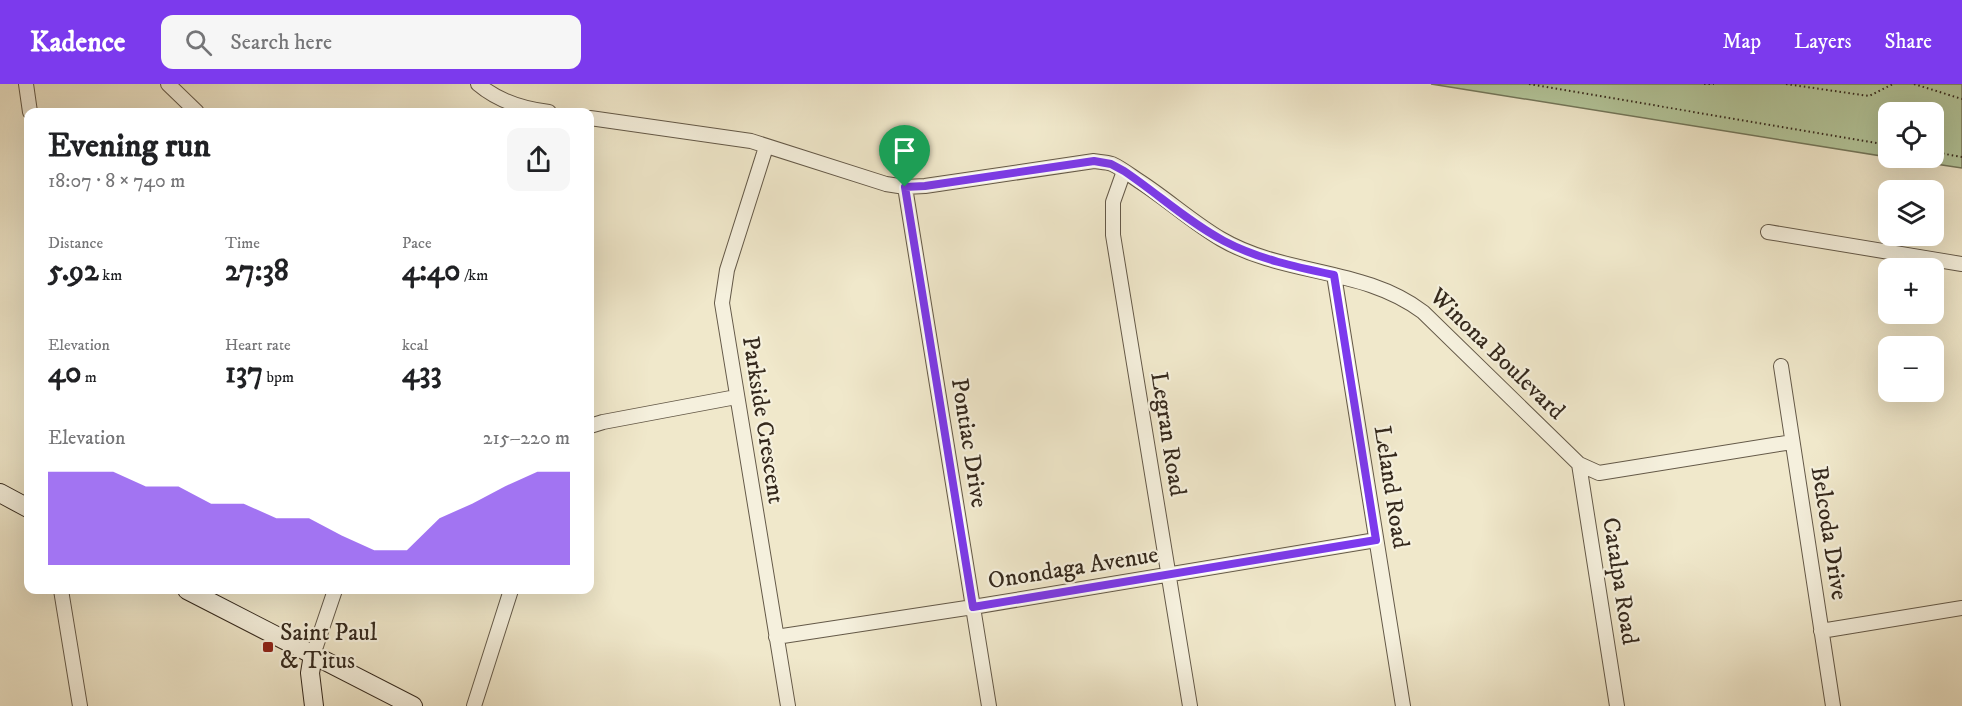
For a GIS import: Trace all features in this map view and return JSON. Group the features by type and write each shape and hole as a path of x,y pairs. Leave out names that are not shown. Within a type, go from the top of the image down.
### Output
{"main road":[{"path":"0,494 24,506"},
{"path":"195,594 412,706"},
{"path":"313,654 310,673 314,706"}],"street":[{"path":"26,84 29,108"},
{"path":"168,84 193,108"},
{"path":"478,84 500,106 526,108"},
{"name":"Winona Boulevard","path":"594,119 751,141 886,184 905,187 1094,161 1111,164 1222,240 1254,255 1389,291 1408,300 1579,464"},
{"name":"Parkside Crescent","path":"766,147 723,286 724,321 788,706"},
{"name":"Legran Road","path":"1124,171 1113,202 1113,235 1190,706"},
{"name":"Pontiac Drive","path":"905,187 989,706"},
{"path":"1768,232 1962,264"},
{"name":"Leland Road","path":"1334,275 1403,706"},
{"name":"Belcoda Drive","path":"1781,366 1833,706"},
{"path":"594,425 736,397"},
{"path":"1579,464 1599,472 1792,442"},
{"name":"Catalpa Road","path":"1579,464 1617,706"},
{"name":"Onondaga Avenue","path":"776,637 973,607 1376,540"},
{"path":"62,594 80,706"},
{"path":"313,654 334,594"},
{"path":"474,706 510,594"},
{"path":"1821,631 1962,608"}],"path":[{"path":"1529,84 1878,142"},
{"path":"1704,84 1714,84"},
{"path":"1786,84 1869,96 1893,84"},
{"path":"1914,84 1962,99"},
{"path":"1944,154 1962,157"}],"green space":[{"path":"1431,84 1962,84 1962,168 1944,165 1944,102 1878,102 1878,155"}],"place":[{"name":"Saint Paul & Titus","path":"268,647"}],"route":[{"path":"1094,161 1111,164 1151,189 1222,240 1254,255 1294,267 1334,275 1376,540 973,607 905,187 1094,161"}]}
